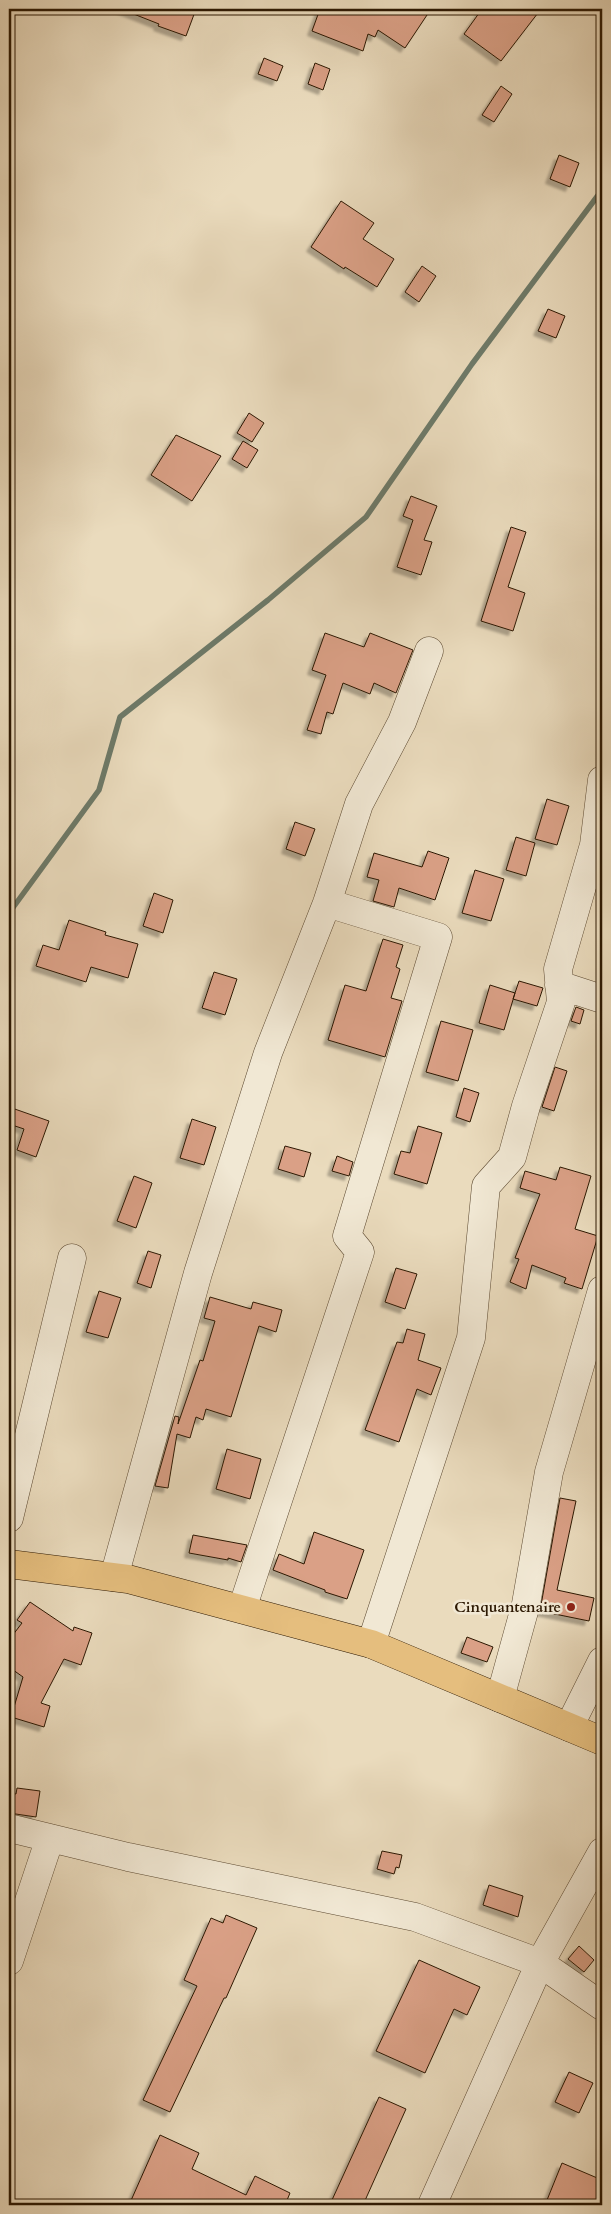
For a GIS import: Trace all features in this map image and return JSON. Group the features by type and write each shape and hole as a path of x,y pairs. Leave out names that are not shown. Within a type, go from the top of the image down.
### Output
{"main road":[{"path":"9,1564 128,1579 371,1644 602,1741"}],"street":[{"path":"114,1577 207,1246 268,1053 327,904 359,804 402,722 429,651"},
{"path":"371,1644 471,1338 486,1186 512,1157 526,1106 561,1002 558,969 594,845 602,780"},
{"path":"242,1609 360,1252 347,1236 438,937 327,904"},
{"path":"559,985 602,999"},
{"path":"9,1518 72,1258"},
{"path":"500,1698 526,1604 549,1472 602,1290"},
{"path":"569,1727 602,1661"},
{"path":"9,1828 128,1857 415,1917 540,1963 602,2006"},
{"path":"9,1961 50,1838"},
{"path":"432,2205 540,1963 602,1852"}],"building":[{"path":"121,9 196,9 186,36 158,26 159,24"},
{"path":"320,9 350,9 364,14 367,9 431,9 405,48 378,30 375,37 368,34 363,51 312,31"},
{"path":"482,9 541,9 501,61 464,34"},
{"path":"264,58 283,66 277,81 258,74"},
{"path":"315,63 330,69 323,90 308,84"},
{"path":"501,86 512,94 494,122 482,115"},
{"path":"559,155 579,163 570,187 550,179"},
{"path":"341,201 374,223 363,239 394,259 377,287 345,267 344,269 311,247"},
{"path":"422,266 436,276 419,302 405,292"},
{"path":"548,309 565,316 556,338 538,331"},
{"path":"249,413 264,423 252,442 237,433"},
{"path":"176,435 221,456 192,501 151,475"},
{"path":"243,441 258,450 247,468 232,459"},
{"path":"411,496 437,506 424,540 432,542 421,575 397,567 413,520 403,516"},
{"path":"511,527 526,532 508,587 525,593 513,631 481,621"},
{"path":"325,633 364,647 370,633 413,650 396,693 374,683 370,694 343,683 333,714 327,712 321,734 307,730 326,675 312,670"},
{"path":"547,799 569,806 557,845 535,839"},
{"path":"295,822 315,829 305,856 286,849"},
{"path":"516,837 535,843 526,876 506,870"},
{"path":"428,851 449,858 435,900 399,888 394,907 373,901 379,880 367,877 374,853 422,867"},
{"path":"475,870 504,879 491,921 462,913"},
{"path":"154,893 173,900 163,933 143,926"},
{"path":"69,920 106,932 105,935 138,944 128,978 91,967 86,982 36,966 43,945 59,950"},
{"path":"383,939 403,945 396,967 400,969 391,998 402,1001 385,1057 328,1040 345,985 366,991"},
{"path":"214,972 237,979 225,1015 202,1008"},
{"path":"519,981 543,988 537,1006 513,999"},
{"path":"490,985 515,993 504,1030 479,1023"},
{"path":"576,1007 584,1010 580,1024 571,1021"},
{"path":"441,1021 473,1030 458,1081 426,1072"},
{"path":"555,1067 567,1071 554,1111 542,1107"},
{"path":"464,1088 479,1093 470,1122 456,1117"},
{"path":"9,1107 49,1121 36,1157 17,1150 24,1129 9,1124"},
{"path":"192,1119 216,1127 204,1165 180,1158"},
{"path":"418,1126 442,1133 427,1184 394,1174 401,1151 410,1153"},
{"path":"285,1146 311,1153 304,1177 278,1169"},
{"path":"337,1156 353,1162 349,1176 332,1171"},
{"path":"560,1167 591,1176 575,1229 598,1236 582,1289 564,1283 566,1278 532,1265 526,1289 510,1282 519,1259 515,1258 540,1194 520,1188 525,1171 556,1180"},
{"path":"134,1176 152,1183 136,1228 117,1221"},
{"path":"148,1251 161,1255 151,1288 137,1283"},
{"path":"396,1268 417,1274 405,1309 385,1302"},
{"path":"99,1291 121,1298 108,1338 86,1332"},
{"path":"210,1297 251,1309 253,1302 282,1310 276,1332 259,1326 231,1417 206,1409 203,1420 196,1417 190,1438 177,1434 168,1488 155,1486 175,1416 179,1417 178,1424 200,1360 203,1361 215,1321 204,1318"},
{"path":"407,1329 425,1334 418,1360 441,1368 431,1395 417,1389 399,1442 365,1430 397,1342 403,1343"},
{"path":"227,1449 261,1459 250,1499 216,1489"},
{"path":"560,1498 576,1501 557,1590 594,1598 589,1621 540,1611"},
{"path":"314,1532 364,1550 347,1599 325,1592 325,1590 273,1570 279,1554 304,1564"},
{"path":"193,1535 247,1545 241,1562 228,1558 228,1560 189,1553"},
{"path":"30,1602 73,1631 74,1627 92,1633 81,1665 64,1659 41,1703 50,1706 44,1727 11,1717 23,1677 9,1667 9,1640 22,1623 17,1620"},
{"path":"467,1637 493,1647 487,1662 461,1653"},
{"path":"17,1788 40,1791 36,1817 9,1813 9,1793 16,1794"},
{"path":"382,1851 402,1855 399,1868 396,1867 394,1874 377,1869"},
{"path":"489,1885 523,1896 518,1917 483,1905"},
{"path":"226,1915 257,1928 226,1998 224,1998 170,2112 143,2100 197,1986 184,1980 211,1918 223,1923"},
{"path":"579,1946 594,1960 584,1972 568,1959"},
{"path":"419,1960 480,1987 467,2015 454,2009 425,2073 376,2051"},
{"path":"569,2072 593,2083 579,2113 555,2102"},
{"path":"379,2097 406,2109 363,2205 343,2205 332,2200"},
{"path":"160,2135 199,2153 192,2169 246,2195 255,2176 290,2193 285,2205 129,2205"},
{"path":"562,2163 602,2180 602,2205 545,2205"}],"waterway":[{"path":"9,913 99,790 120,717 268,600 366,517 472,364 602,190"}],"place":[{"name":"Cinquantenaire","path":"571,1607"}]}
